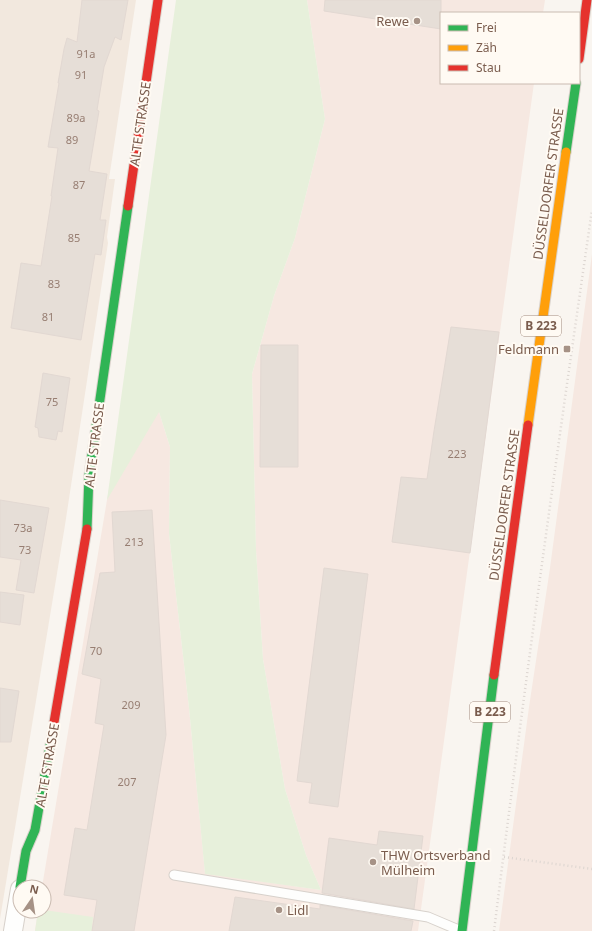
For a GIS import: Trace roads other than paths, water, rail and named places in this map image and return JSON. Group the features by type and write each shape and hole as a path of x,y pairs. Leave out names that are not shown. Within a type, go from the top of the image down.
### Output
{"main road":[{"name":"ALTE STRASSE","path":"21,879 26,851 35,830 87,532 89,475 158,0"},
{"path":"580,52 587,0"},
{"name":"DÜSSELDORFER STRASSE","path":"462,931 508,568 576,84"}],"street":[{"name":"ALTE STRASSE","path":"13,931 15,919"}],"lane":[{"path":"174,875 428,917 462,931"}],"place":[{"name":"Rewe","path":"417,21"},
{"name":"Feldmann","path":"567,349"},
{"name":"THW Ortsverband Mülheim","path":"373,862"},
{"name":"Lidl","path":"279,910"}]}
